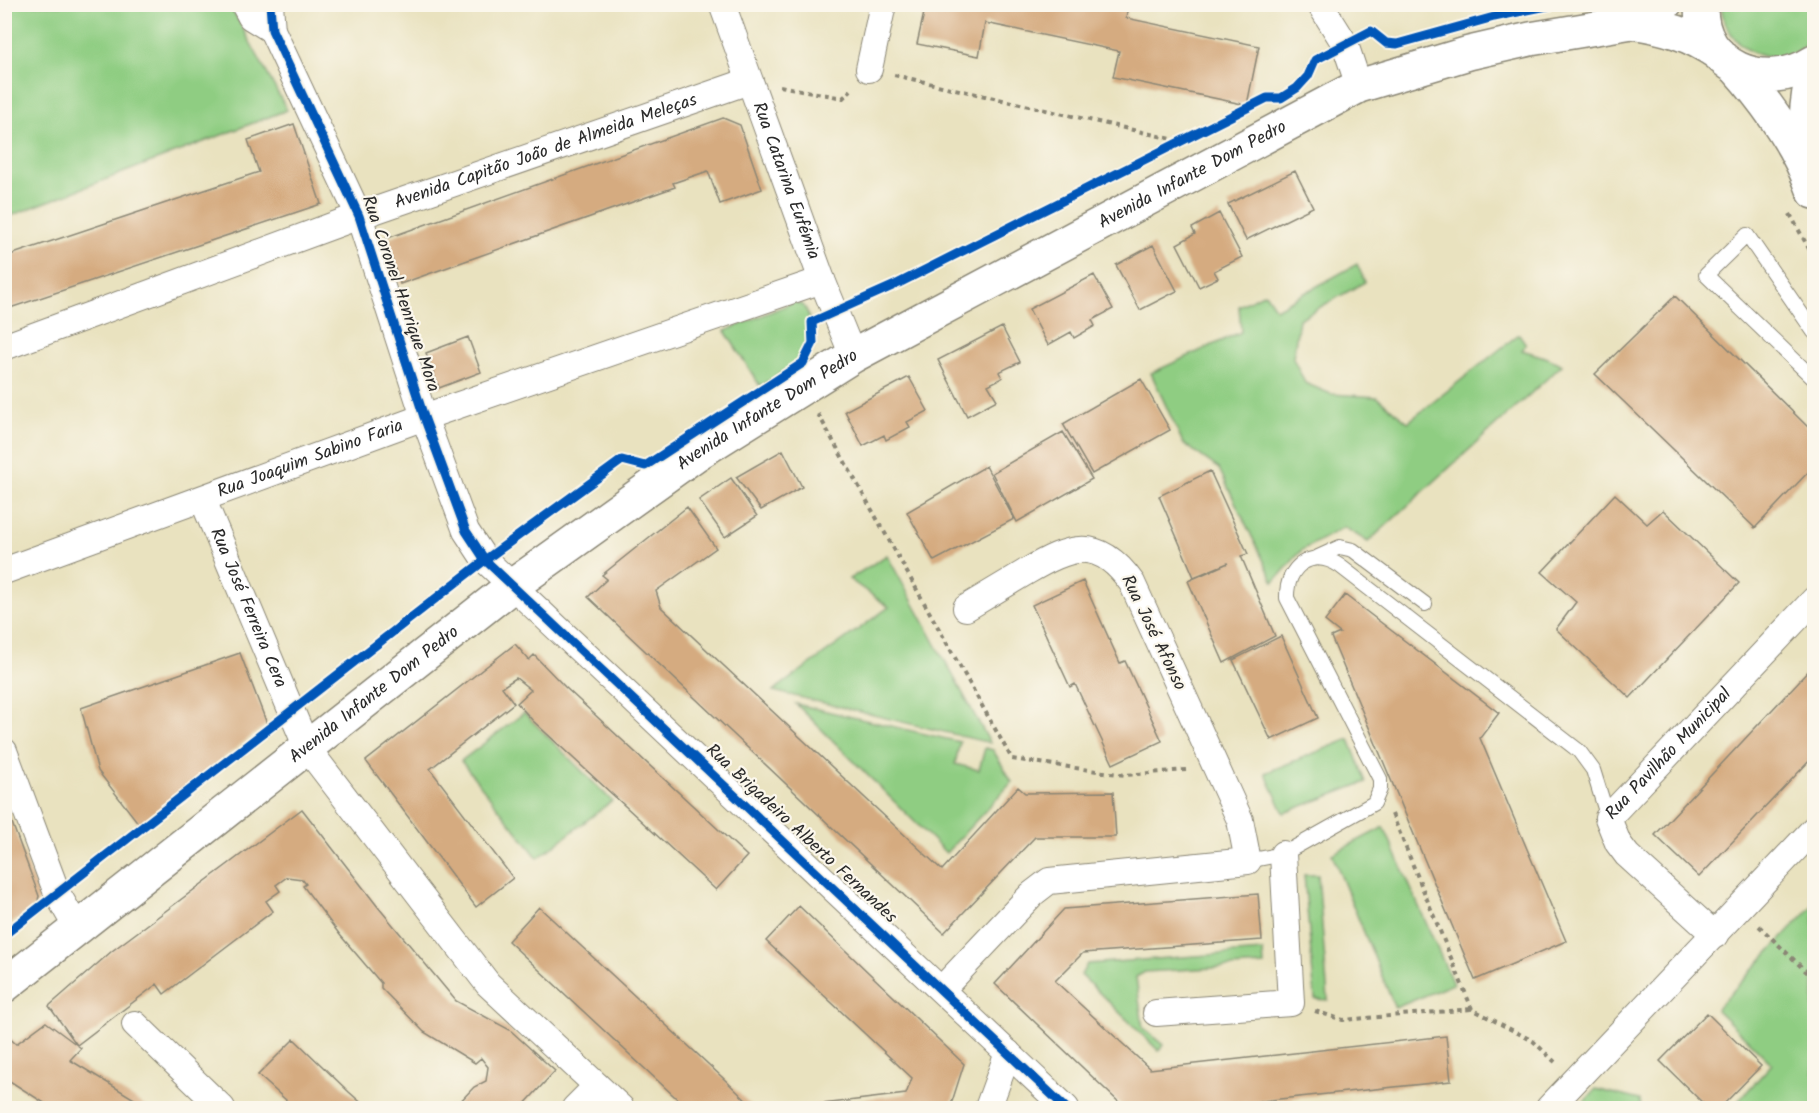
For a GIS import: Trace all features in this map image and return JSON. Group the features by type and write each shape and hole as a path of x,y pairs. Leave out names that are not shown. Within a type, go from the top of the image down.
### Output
{"main road":[{"name":"Avenida Infante Dom Pedro","path":"1632,22 1665,4"},
{"path":"1701,4 1701,15 1707,36 1727,61 1763,98 1779,122 1812,185"},
{"name":"Avenida Infante Dom Pedro","path":"4,986 512,586 695,455 853,356 1359,86 1469,53 1530,39 1632,22 1672,28 1692,36 1727,61"},
{"path":"1727,61 1756,75 1778,77 1799,71 1815,62"},
{"path":"1812,185 1805,114 1807,94 1815,70"}],"street":[{"name":"Rua Coronel Henrique Mora","path":"244,4 251,17 271,17 359,216 424,417 466,531 485,560 512,586"},
{"name":"Rua Catarina Eufémia","path":"722,4 822,280 853,356"},
{"path":"869,69 883,4"},
{"path":"1316,6 1345,44 1359,86"},
{"name":"Avenida Capitão João de Almeida Meleças","path":"4,347 359,216 749,81"},
{"name":"Rua Joaquim Sabino Faria","path":"4,571 203,500 424,417 822,280"},
{"name":"Rua José Ferreira Cera","path":"203,500 307,748 488,984 621,1108"},
{"name":"Rua José Afonso","path":"966,608 1066,551 1094,551 1110,558 1122,568 1132,583 1240,820 1248,861"},
{"name":"Rua Brigadeiro Alberto Fernandes","path":"512,586 1066,1108"},
{"name":"Rua Pavilhão Municipal","path":"1715,935 1627,855 1618,843 1608,818 1815,600"},
{"path":"7,763 57,893 77,928"},
{"path":"1549,1108 1815,829"},
{"path":"1156,1013 1291,1003 1283,854"},
{"path":"942,989 1032,894 1049,881 1248,861"},
{"path":"135,1024 222,1108"},
{"path":"988,1108 1008,1053"},
{"path":"575,1108 597,1086"}],"lane":[{"path":"1815,332 1747,235 1706,275 1815,379"},
{"path":"1248,861 1283,854 1374,802 1380,789 1380,779 1287,598 1290,575 1300,564 1340,547 1353,550 1425,604"},
{"path":"1316,558 1328,558 1340,566 1579,751 1593,770 1608,818"}],"path":[{"path":"749,81 843,98 869,69 1179,141"},
{"path":"1168,146 1189,140"},
{"path":"1374,802 1393,815 1472,1009"},
{"path":"1741,908 1815,979"},
{"path":"1291,1003 1343,1020 1472,1009 1533,1041 1575,1081"}],"green space":[{"path":"4,5 230,5 287,110 5,218"},
{"path":"1721,5 1814,5 1814,33 1803,47 1789,55 1774,58 1759,55 1745,48 1734,37 1725,22"},
{"path":"1357,264 1365,282 1299,319 1293,358 1305,383 1331,394 1377,397 1408,422 1519,334 1526,344 1522,350 1562,365 1368,542 1344,527 1302,550 1274,582 1219,469 1183,443 1151,373 1241,332 1239,306 1265,293 1276,309"},
{"path":"794,302 803,305 809,316 809,339 806,349 795,364 760,386 725,331"},
{"path":"887,555 990,743 773,691 889,607 849,579"},
{"path":"796,704 960,742 955,764 979,770 985,748 993,750 1012,782 946,853"},
{"path":"524,713 612,801 538,858 461,761"},
{"path":"1349,739 1366,782 1284,813 1265,773"},
{"path":"1384,827 1453,984 1395,1008 1332,854"},
{"path":"1304,875 1318,875 1328,1000 1315,999"},
{"path":"1814,904 1814,1108 1732,1108 1772,1064 1716,1009"},
{"path":"1263,951 1264,965 1145,972 1136,977 1143,1028 1163,1045 1159,1051 1081,975 1087,964"},
{"path":"1596,1089 1640,1100 1641,1108 1578,1108"}],"building":[{"path":"926,4 1128,4 1126,18 1259,46 1247,105 1113,77 1119,51 985,23 979,56 917,44"},
{"path":"723,118 740,125 762,189 720,204 708,171 673,183 675,187 400,284 385,239"},
{"path":"294,124 321,204 4,310 4,257 259,172 248,140"},
{"path":"1295,171 1313,207 1246,240 1228,204"},
{"path":"1219,213 1242,257 1214,271 1218,278 1199,287 1177,244 1195,234 1192,228"},
{"path":"1153,245 1177,291 1140,310 1116,265"},
{"path":"1094,275 1113,309 1092,320 1095,326 1074,338 1071,332 1048,345 1029,309"},
{"path":"1675,296 1814,433 1814,466 1755,528 1595,374"},
{"path":"1002,327 1020,362 999,372 1002,378 988,385 997,400 967,416 938,360"},
{"path":"468,337 481,372 439,388 426,353"},
{"path":"909,377 928,411 907,422 910,427 886,440 884,435 863,446 845,411"},
{"path":"1141,379 1170,430 1092,474 1063,424"},
{"path":"1063,432 1092,479 1017,522 992,473"},
{"path":"783,450 802,487 761,510 736,477"},
{"path":"986,466 1014,519 934,561 907,512"},
{"path":"1210,471 1248,554 1241,556 1275,636 1224,663 1188,581 1228,563 1194,577 1159,496"},
{"path":"731,478 757,516 725,537 699,500"},
{"path":"1615,494 1647,524 1663,510 1739,583 1630,698 1556,629 1576,602 1542,572"},
{"path":"687,507 716,548 656,591 661,607 942,870 1018,787 1025,793 1113,792 1116,837 1035,837 944,933 588,597 607,579 602,575"},
{"path":"1083,581 1120,663 1125,661 1162,741 1113,764 1075,684 1070,687 1032,605"},
{"path":"1345,595 1499,713 1480,738 1566,941 1475,980 1331,637 1340,633 1325,621"},
{"path":"1281,636 1318,718 1271,740 1233,660"},
{"path":"515,644 529,660 534,655 565,687 747,856 716,890 533,721 517,703 531,690 516,678 502,687 514,703 430,769 513,878 476,907 366,761"},
{"path":"240,653 267,724 139,824 98,771 81,708"},
{"path":"1814,665 1814,756 1699,877 1655,835"},
{"path":"4,801 39,896 37,905 4,929"},
{"path":"302,809 378,907 456,1001 510,1030 555,1071 521,1108 454,1108 474,1087 486,1081 488,1067 481,1058 475,1063 424,1032 381,988 381,983 340,935 303,886 306,884 302,879 287,877 276,885 280,891 266,901 273,911 164,994 157,984 77,1045 49,1006 112,951"},
{"path":"1258,894 1262,940 1083,953 1055,981 1150,1069 1446,1036 1451,1081 1195,1108 1125,1108 995,984 1064,909"},
{"path":"799,906 964,1064 950,1108 789,1108 906,1094 912,1078 766,941"},
{"path":"539,907 754,1108 687,1108 508,941"},
{"path":"1707,1013 1761,1066 1720,1108 1708,1108 1660,1061"},
{"path":"46,1022 81,1048 70,1060 149,1108 52,1108 5,1078 5,1034 16,1044"},
{"path":"294,1039 367,1108 295,1108 258,1075"}],"cycle path":[{"path":"270,4 272,30 359,216 424,417 466,531 485,560 1066,1108"},
{"path":"4,935 485,560 622,460 645,466 803,363 813,343 812,322 897,284 1267,98 1281,98 1297,88 1308,76 1315,60 1371,31 1386,43 1397,44 1494,17 1557,4"}]}
